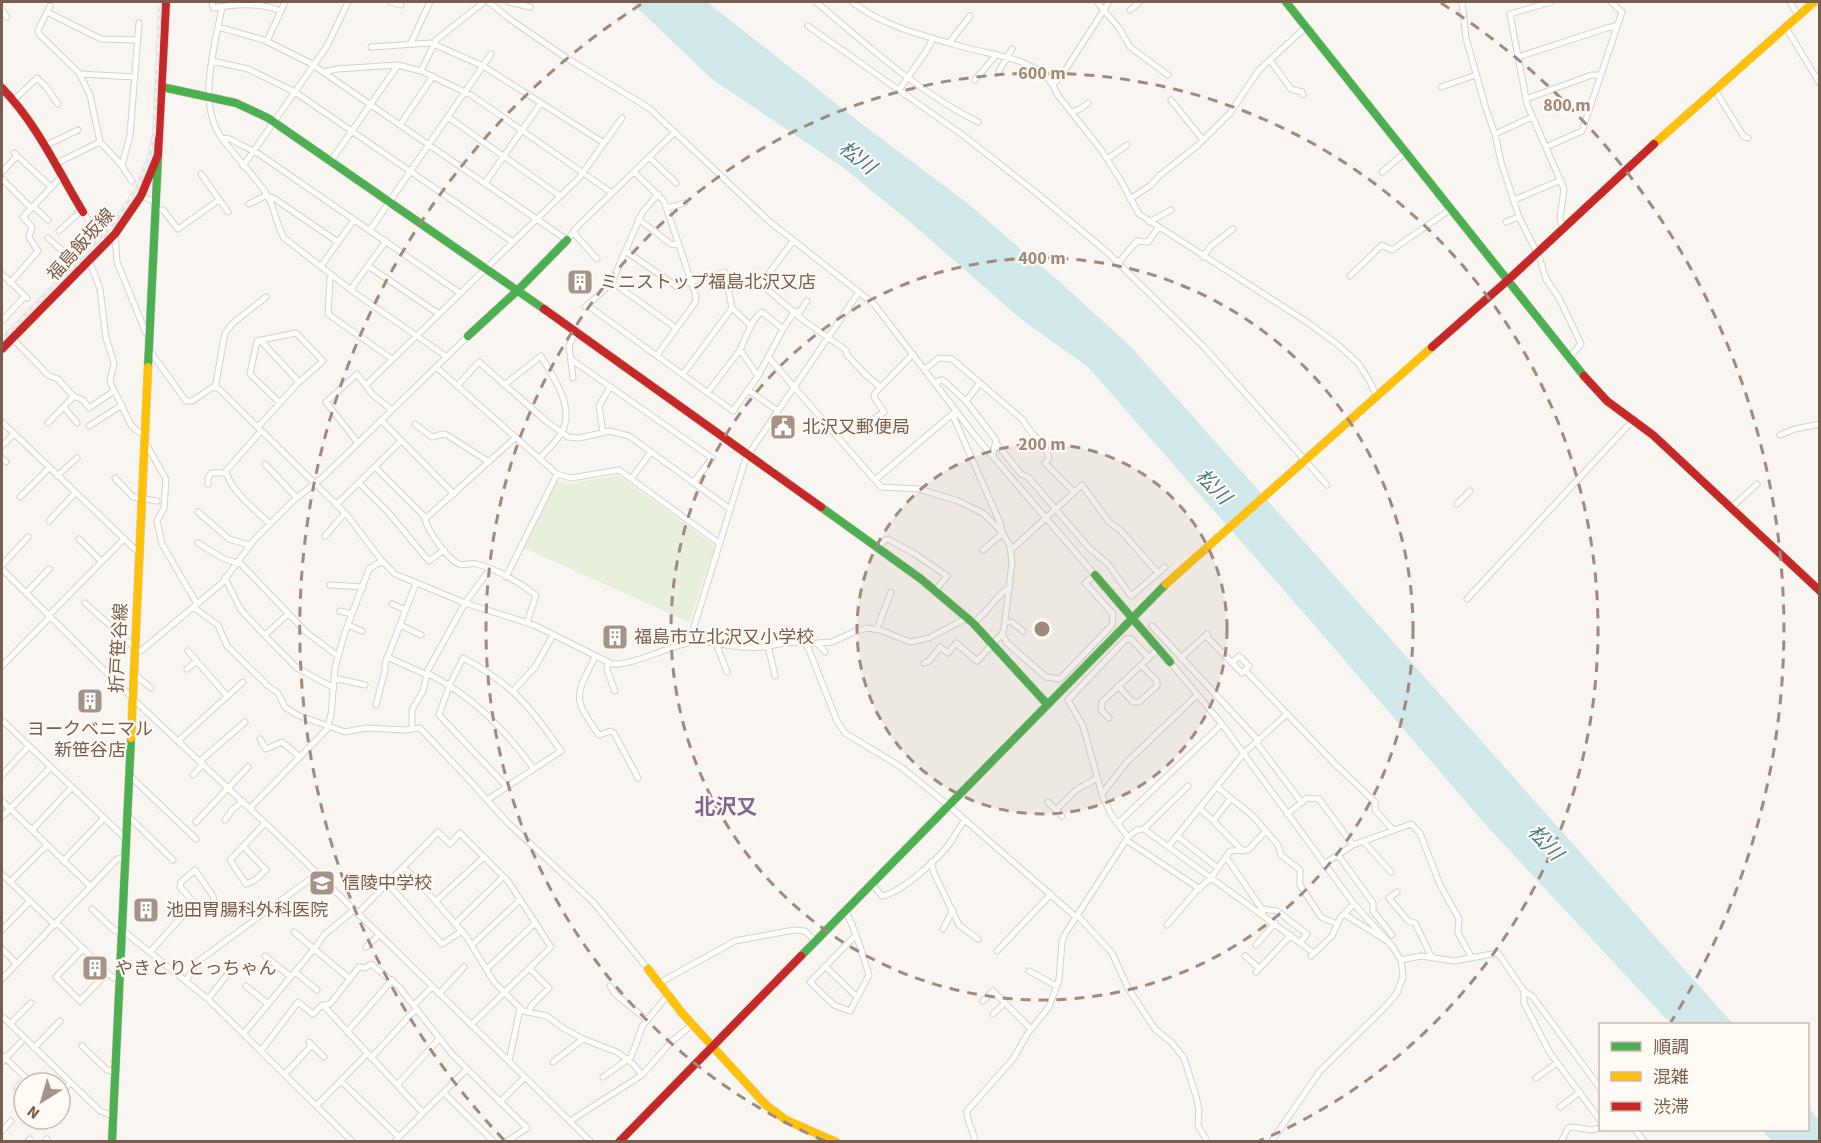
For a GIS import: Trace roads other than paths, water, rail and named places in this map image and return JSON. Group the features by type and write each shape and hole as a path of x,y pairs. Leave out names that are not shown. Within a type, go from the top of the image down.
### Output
{"street":[{"name":"福島飯坂線","path":"2,349 114,234 141,196 159,155 166,2"},
{"path":"212,2 213,8 229,4 255,4 281,11"},
{"path":"267,41 285,2"},
{"path":"243,166 327,46 346,2"},
{"path":"391,2 401,5"},
{"path":"411,43 430,2"},
{"path":"421,71 433,44 484,2"},
{"path":"489,2 568,59 644,104 748,203 882,313 956,411 1222,724 1354,904 1401,960 1403,977 1396,993 1384,1008 1320,1071 1271,1142"},
{"path":"509,2 530,7"},
{"path":"816,2 862,42 908,77 954,109 978,122"},
{"path":"852,2 891,24 950,43 1027,63 1045,75 1107,159 1139,214 1307,322 1337,344 1358,363 1377,397"},
{"path":"1097,2 1131,46 1168,75"},
{"path":"1053,85 1109,2"},
{"path":"1130,10 1140,2"},
{"path":"1286,2 1601,397 1634,419 1820,591"},
{"path":"1462,2 1466,38 1519,217 1546,279 1559,298 1581,344 1569,358"},
{"path":"1551,2 1510,14 1526,99 1564,189 1560,217 1565,227"},
{"path":"1546,147 1582,131 1622,12 1611,2"},
{"path":"1790,2 1798,15"},
{"path":"619,1142 1132,617 1187,564 1508,280 1798,15 1817,2"},
{"path":"50,6 38,30 39,34 80,74 90,94 100,142 132,181"},
{"path":"222,7 207,96 214,121 222,138 267,195 338,242"},
{"path":"2,10 7,17"},
{"path":"47,12 101,39 137,40"},
{"path":"950,43 970,16"},
{"path":"122,166 130,135 140,23"},
{"path":"808,26 964,136 1034,190 1118,263 1203,345 1303,461 1327,485"},
{"path":"1518,57 1616,26"},
{"path":"218,27 267,41 314,66 567,240"},
{"path":"1130,199 1151,185 1203,140 1230,113 1256,73 1306,27"},
{"path":"1785,27 1817,73 1820,84"},
{"path":"899,90 933,38"},
{"path":"371,47 411,43 433,44 483,66 604,143"},
{"path":"999,71 1012,49"},
{"path":"370,230 491,54"},
{"path":"975,81 996,55"},
{"path":"1270,60 1291,89 1302,92 1303,95"},
{"path":"212,61 256,72 296,92 513,242"},
{"path":"323,72 398,65 433,76 465,92 612,193"},
{"path":"331,161 398,65"},
{"path":"80,74 135,77"},
{"path":"1441,87 1476,75"},
{"path":"1526,99 1592,75 1600,75"},
{"path":"400,125 433,76"},
{"path":"8,97 37,78 58,104"},
{"path":"162,87 245,107 274,122 576,330 935,591 993,643 1047,704"},
{"path":"2,88 8,97 24,111 47,145 61,177 105,243"},
{"path":"1715,90 1744,137 1748,138"},
{"path":"1171,100 1203,140"},
{"path":"485,183 541,103"},
{"path":"1072,112 1088,103"},
{"path":"447,117 560,196"},
{"path":"1495,134 1532,117"},
{"path":"366,385 583,173 622,118"},
{"path":"47,145 78,130"},
{"path":"85,603 134,650 142,650 225,578 249,545 270,524 518,290 573,232 675,132"},
{"path":"222,138 254,151 460,293"},
{"path":"55,164 100,142"},
{"path":"1107,159 1127,145"},
{"path":"1382,172 1406,152"},
{"path":"2,172 16,155 51,187"},
{"name":"折戸笹谷線","path":"111,1142 159,155"},
{"path":"649,157 676,183"},
{"path":"634,172 664,201 696,300 657,355"},
{"path":"201,174 228,212"},
{"path":"2,287 38,251 29,237 32,227 23,217 61,177"},
{"path":"2,179 48,220"},
{"path":"1514,200 1561,180"},
{"path":"658,194 638,219 627,252 612,282 586,306 733,411 769,358 783,328 807,302"},
{"path":"249,204 267,195"},
{"path":"267,195 284,238 447,357"},
{"path":"141,196 163,210 178,229 219,200"},
{"path":"667,208 685,203"},
{"path":"1350,276 1382,245 1392,250 1451,209"},
{"path":"1149,222 1171,210"},
{"path":"59,231 82,211"},
{"path":"1506,222 1519,217"},
{"path":"638,219 672,244 679,245"},
{"path":"321,267 354,220"},
{"path":"1118,263 1137,241 1148,242 1158,228"},
{"path":"1203,256 1211,246 1233,229"},
{"path":"573,232 597,259"},
{"path":"114,234 117,262 150,338"},
{"path":"48,238 82,268"},
{"path":"351,289 386,241"},
{"path":"793,241 761,285 828,339 846,350 847,355 880,387"},
{"path":"627,252 676,286 724,272 732,308 751,326"},
{"path":"89,260 103,303 106,338 114,363 110,382 131,425 146,439 166,479 164,508 157,521 162,544 190,590 195,606 218,625 227,646 278,693 285,707 297,715 345,732 366,728 420,728 507,822 594,903 711,1047 776,1113 836,1142"},
{"path":"368,266 439,314"},
{"path":"2,274 26,297 2,321"},
{"path":"332,275 328,314 392,359"},
{"path":"612,282 676,328"},
{"path":"688,643 749,455 859,292"},
{"path":"215,388 225,333 233,322 266,297"},
{"path":"683,374 732,308"},
{"path":"708,392 740,350 759,313 762,312 783,328"},
{"path":"573,378 569,341 576,330"},
{"path":"208,484 211,473 226,472 280,403 323,361 296,333 257,341 250,374 280,403"},
{"path":"12,338 49,376 58,379 89,408 114,391"},
{"path":"261,340 299,382"},
{"path":"740,350 758,376"},
{"path":"150,351 186,401 192,401 213,387 218,388 345,513 382,561 395,574 465,603 527,623 608,662 622,663 700,641 750,647 796,642 818,644 837,641 862,629 876,629 910,642 929,638 984,615 1010,586"},
{"path":"878,427 872,420 884,412 874,397 875,393 914,354"},
{"path":"504,385 541,356 560,388 567,416 561,433 540,459"},
{"path":"769,358 883,488 915,488 958,501 983,513 1002,532 1012,549 1010,586 1002,634 977,661 956,643 948,653 940,647 929,661 924,663"},
{"path":"925,369 939,358 952,359 1023,420 1025,425 1048,448 1049,458 1045,463 1074,492"},
{"path":"572,360 712,458 693,483"},
{"path":"457,386 479,362 561,433 573,438 603,433 621,433 730,509"},
{"path":"436,367 557,474 571,477 619,470 719,543"},
{"path":"358,443 326,402 357,374 373,394 394,407"},
{"path":"935,384 943,380 966,401 1021,474 1028,477 1089,548 1108,564 1131,596 1165,567"},
{"path":"966,401 980,383"},
{"path":"603,433 599,406 610,387"},
{"path":"748,390 778,411"},
{"path":"48,423 74,396"},
{"path":"89,426 122,405"},
{"path":"64,407 77,423"},
{"path":"875,480 956,411"},
{"path":"956,411 954,418 1002,532"},
{"path":"1467,599 1634,419"},
{"path":"381,420 454,494"},
{"path":"2,422 139,553"},
{"path":"415,424 432,437 447,435 489,462"},
{"path":"1780,435 1795,429 1820,424"},
{"path":"2,446 14,434"},
{"path":"426,518 515,438"},
{"path":"336,505 401,441"},
{"path":"993,455 996,442"},
{"path":"631,479 651,452"},
{"path":"57,476 77,458"},
{"path":"265,465 297,498"},
{"path":"375,467 426,518 427,526 454,561 461,565 475,563 490,569 536,595 527,623"},
{"path":"20,497 49,468"},
{"path":"226,472 236,490 270,524"},
{"path":"506,577 557,474"},
{"path":"115,478 133,497 157,501"},
{"path":"359,483 387,511 429,561 444,550"},
{"path":"1731,508 1757,484"},
{"path":"1012,549 1082,485 1109,522 1120,530 1158,573"},
{"path":"1457,504 1470,491"},
{"path":"49,521 75,493"},
{"path":"198,512 229,539 249,545"},
{"path":"325,536 345,513"},
{"path":"982,550 1002,532"},
{"path":"27,537 2,567 5,576 26,593 131,697 243,801 591,1142"},
{"path":"79,539 101,561"},
{"path":"878,548 888,539 947,576 935,591"},
{"path":"2,666 123,540"},
{"path":"198,543 224,559 237,561 306,633 338,656"},
{"path":"250,808 324,734 328,726 338,656 348,625 369,569 382,561"},
{"path":"26,593 50,569"},
{"path":"412,729 412,710 423,691 427,674 465,603 490,569"},
{"path":"1002,634 1007,643 1046,677 1060,679 1112,625 1113,614 1085,583 1095,574"},
{"path":"225,578 241,609 297,668 334,688"},
{"path":"376,705 387,657 416,583"},
{"path":"330,585 363,586"},
{"path":"876,629 891,592"},
{"path":"392,604 405,610"},
{"path":"340,611 352,614"},
{"path":"265,635 288,614"},
{"path":"1005,622 1011,622 1023,631"},
{"path":"348,625 362,631"},
{"path":"399,625 421,634"},
{"path":"1152,626 1257,741 1302,803"},
{"path":"1181,658 1208,634 1208,638 1242,674 1249,666 1239,656 1232,663"},
{"path":"513,691 535,668 553,635"},
{"path":"1149,658 1131,639 1126,639 1068,700 1083,726 1102,794 1127,838 1200,889"},
{"path":"716,644 727,672"},
{"path":"804,644 808,647 837,722 845,733 901,767 948,805 1077,916 1112,953 1128,988 1155,1029 1172,1042 1184,1058 1199,1110 1197,1126 1208,1142"},
{"path":"818,644 825,652"},
{"path":"768,646 776,676"},
{"path":"1109,718 1101,710 1102,702 1159,648"},
{"path":"188,651 227,696"},
{"path":"387,657 450,684 488,716 514,742 534,769"},
{"path":"595,657 578,692 580,704 599,735 611,731 614,733 638,778"},
{"path":"488,800 561,751 538,718 513,691 496,677 463,658 439,714 507,787"},
{"path":"187,669 197,661"},
{"path":"608,662 607,670 615,692"},
{"path":"1118,686 1133,702 1139,702 1157,686 1157,681 1141,665"},
{"path":"1245,670 1375,802 1375,810 1393,830"},
{"path":"133,673 151,688"},
{"path":"334,678 365,685"},
{"path":"178,741 243,682"},
{"path":"1102,794 1126,763 1197,694"},
{"path":"1168,847 1244,753 1287,714"},
{"path":"2,720 125,838"},
{"path":"194,775 202,763 245,722"},
{"path":"1118,823 1222,724"},
{"path":"260,739 266,749 282,742 300,757"},
{"path":"2,775 29,746"},
{"path":"2,818 51,767"},
{"path":"196,822 248,767"},
{"path":"128,774 196,839"},
{"path":"1057,810 1076,790 1097,778"},
{"path":"1144,830 1188,786"},
{"path":"32,830 72,787"},
{"path":"1217,787 1253,816 1278,845 1281,855 1300,870 1300,885 1321,917 1337,924"},
{"path":"1215,820 1231,798"},
{"path":"1287,814 1307,798 1319,799 1353,845"},
{"path":"2,801 91,887"},
{"path":"225,820 243,801"},
{"path":"1048,802 1062,816"},
{"path":"1199,808 1215,820 1223,833 1243,850"},
{"path":"126,815 173,860"},
{"path":"63,861 104,818"},
{"path":"871,883 882,896 885,896 909,883 951,842 965,820"},
{"path":"243,846 266,870 255,880 246,884 230,860 243,846 265,823"},
{"path":"1324,864 1353,845 1411,824 1420,833 1440,885 1459,919 1458,933 1472,958"},
{"path":"975,1142 967,1119 967,1110 1016,1056 1031,1029 1046,1011 1060,974 1062,942 1127,838 1137,830 1144,830 1263,912 1312,955 1332,936 1337,924 1354,904"},
{"path":"1167,925 1211,878 1230,851 1248,850 1266,831"},
{"path":"244,1033 324,935 356,912 438,832 450,844 460,833 484,857 503,877 551,947 471,1024"},
{"path":"1177,836 1218,868"},
{"path":"1364,842 1391,872"},
{"path":"10,882 47,845"},
{"path":"1338,855 1373,903 1373,911 1392,935"},
{"path":"436,901 484,857"},
{"path":"1226,857 1263,912"},
{"path":"2,979 117,860 124,858"},
{"path":"931,862 933,873 959,925 978,939"},
{"path":"403,867 462,931 494,982 520,1009 548,1016 583,1039 617,1052 634,1065 642,1075"},
{"path":"195,870 213,896 214,902 203,910 194,903 180,887 181,882 195,870"},
{"path":"2,874 107,973 119,979"},
{"path":"186,981 197,962 317,874"},
{"path":"455,924 503,877"},
{"path":"387,883 442,944 462,931"},
{"path":"1397,892 1389,898 1408,921 1415,923 1432,958"},
{"path":"998,951 1051,894"},
{"path":"472,945 520,900"},
{"path":"2,930 30,901"},
{"path":"150,952 194,903"},
{"path":"92,909 114,930 121,930 208,999 354,1142"},
{"path":"845,910 856,934 869,975 850,1011 834,1005 810,982 856,934"},
{"path":"943,929 953,910"},
{"path":"1263,912 1277,911 1307,934 1300,943"},
{"path":"1344,914 1383,941 1388,942"},
{"path":"487,969 535,923"},
{"path":"1256,945 1275,923"},
{"path":"659,983 735,941 794,930 804,931 815,941"},
{"path":"294,933 350,979"},
{"path":"366,947 379,935"},
{"path":"1245,956 1257,970 1291,935"},
{"path":"2,949 16,963"},
{"path":"83,949 56,977 80,1001 107,973"},
{"path":"1401,960 1420,956 1454,961 1498,953 1524,991 1533,997 1599,1087"},
{"path":"265,956 317,990"},
{"path":"261,1051 298,1002 313,1014 323,1005 330,1004 359,968 365,968 371,964 399,987 467,1069 527,1128 506,1142"},
{"path":"208,999 234,966"},
{"path":"825,966 857,997"},
{"path":"438,994 464,967"},
{"path":"529,968 549,988 531,1006 529,1012"},
{"path":"1029,971 1057,986"},
{"path":"347,1032 392,980"},
{"path":"246,986 268,1004"},
{"path":"610,986 615,994 647,1020"},
{"path":"317,1105 369,1056 432,987"},
{"path":"982,1001 993,991 1031,1029"},
{"path":"1524,991 1524,1004 1550,1053 1599,1119"},
{"path":"603,1077 628,1060 647,1020 668,995"},
{"path":"10,1024 31,1003"},
{"path":"993,1014 1005,1003"},
{"path":"323,1005 423,1113"},
{"path":"509,1062 520,1009"},
{"path":"2,1016 58,1071"},
{"path":"34,1048 60,1021"},
{"path":"570,1121 642,1075 672,1041 692,1025"},
{"path":"397,1085 440,1038"},
{"path":"553,1062 583,1039"},
{"path":"18,1071 3,1058 21,1042"},
{"path":"285,1074 310,1043 324,1057"},
{"path":"82,1046 107,1070 115,1072"},
{"path":"1536,1078 1557,1063"},
{"path":"341,1081 396,1139 467,1069"},
{"path":"500,1102 525,1077"},
{"path":"72,1085 100,1111 113,1116"},
{"path":"444,1092 494,1142"},
{"path":"1560,1107 1580,1092"},
{"path":"2,1131 11,1121"},
{"path":"1562,1142 1571,1126 1592,1130 1599,1128"}],"water":[{"name":"松川","path":"631,2 707,2 867,128 967,203 1061,283 1132,348 1732,1023 1670,1023 1485,824 1088,367 1022,320 844,168 712,79"},
{"path":"1809,1108 1819,1120 1819,1141 1772,1141 1763,1131 1809,1131"}],"railway":[{"path":"2,339 112,226 138,186 154,134 160,2"}],"place":[{"name":"ミニストップ福島北沢又店","path":"580,282"},
{"name":"北沢又郵便局","path":"783,427"},
{"name":"福島市立北沢又小学校","path":"615,637"},
{"name":"ヨークベニマル 新笹谷店","path":"90,701"},
{"name":"信陵中学校","path":"322,883"},
{"name":"池田胃腸科外科医院","path":"146,910"},
{"name":"やきとりとっちゃん","path":"95,968"}],"district":[{"name":"北沢又","path":"726,807"}]}
